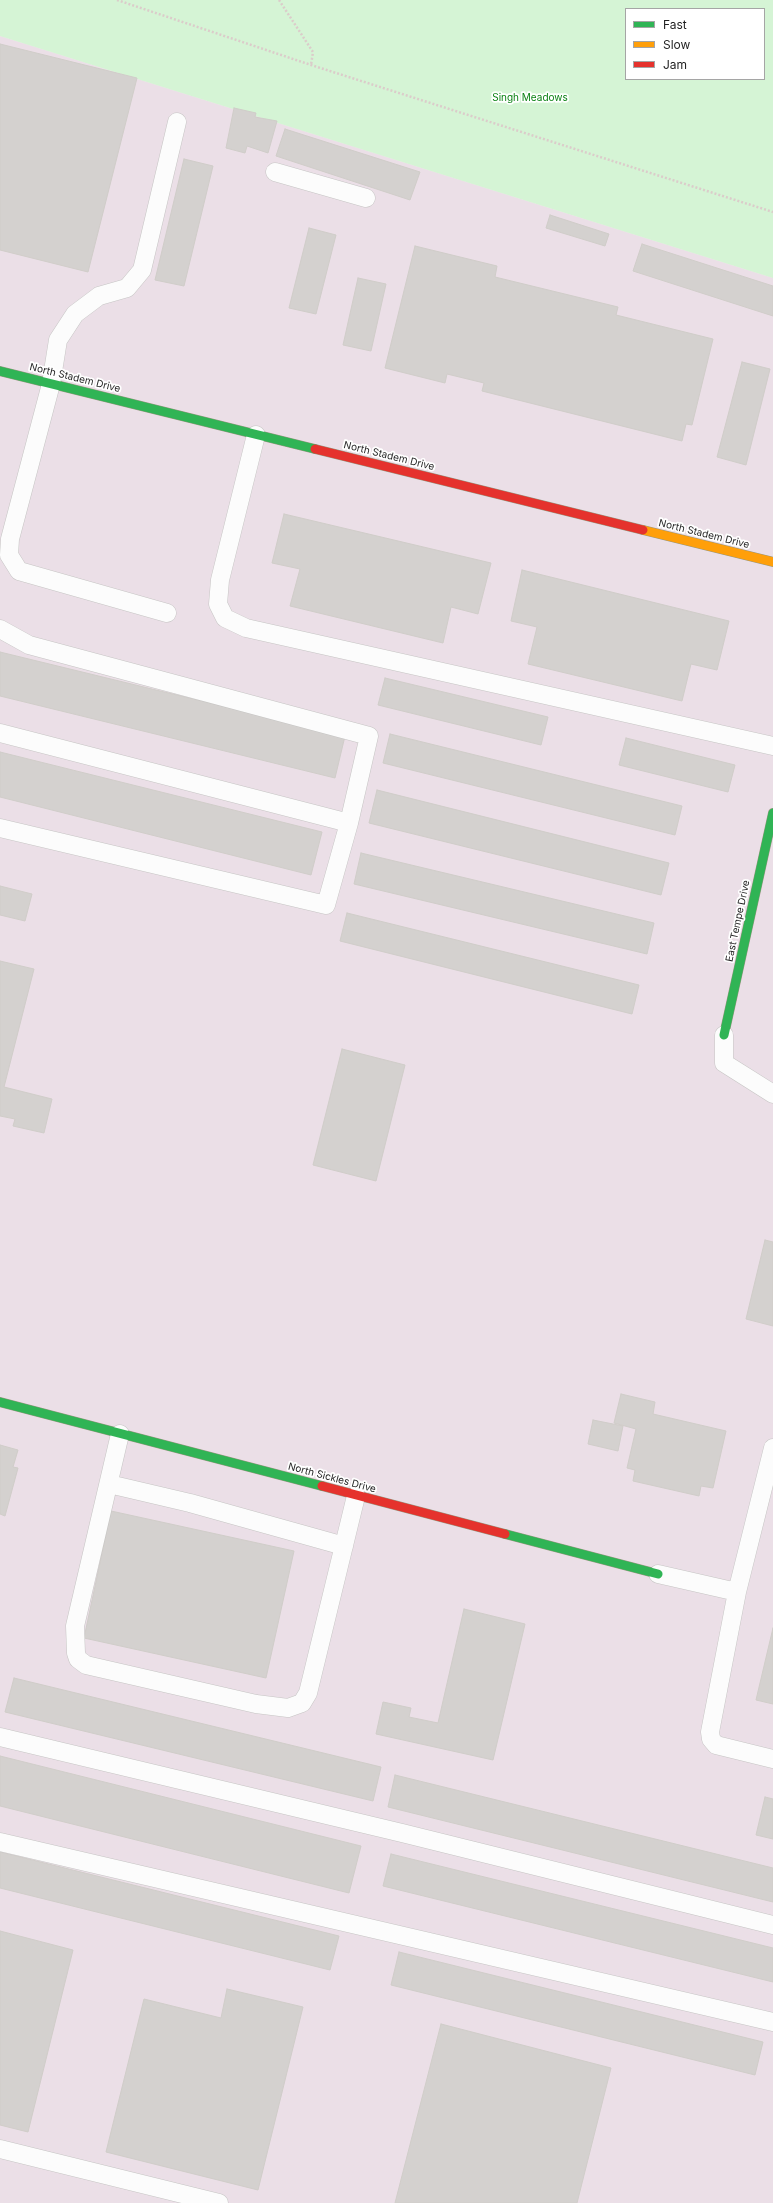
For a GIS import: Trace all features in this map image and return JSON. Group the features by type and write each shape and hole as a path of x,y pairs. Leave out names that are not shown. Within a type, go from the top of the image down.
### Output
{"street":[{"name":"North Stadem Drive","path":"0,371 773,562"},
{"name":"East Tempe Drive","path":"724,1035 770,843 773,813"},
{"name":"North Sickles Drive","path":"0,1402 658,1574"}],"lane":[{"path":"167,613 19,571 9,555 10,539 50,384 58,340 75,314 99,296 127,288 142,270 177,122"},
{"path":"275,172 366,198"},
{"path":"256,435 220,580 218,604 225,618 253,630 773,746"},
{"path":"0,629 29,645 369,736 349,823 326,905 0,828"},
{"path":"0,733 349,823"},
{"path":"724,1035 724,1063 773,1094"},
{"path":"120,1434 75,1626 76,1653 78,1659 86,1666 256,1704 288,1708 302,1703 308,1693 356,1496"},
{"path":"773,1448 738,1592 710,1722 711,1739 716,1745 723,1748 773,1759"},
{"path":"109,1484 190,1503 344,1546"},
{"path":"658,1574 738,1592"},
{"path":"0,1736 402,1833 773,1925"},
{"path":"0,1842 773,2022"},
{"path":"0,2149 219,2203"}],"path":[{"path":"117,0 311,65 773,212"},
{"path":"279,0 313,52 311,65"}],"shaded area":[{"path":"0,36 773,278 773,2203 0,2203"}],"green space":[{"name":"Singh Meadows","path":"0,0 773,0 773,278 0,36"}],"building":[{"path":"0,44 137,78 88,272 0,250"},
{"path":"234,108 256,113 255,117 277,121 268,153 247,146 245,153 226,148"},
{"path":"285,129 420,172 410,200 276,156"},
{"path":"184,159 213,166 184,286 155,280"},
{"path":"550,215 609,234 605,246 546,228"},
{"path":"309,228 336,235 316,314 289,308"},
{"path":"642,244 773,286 773,316 633,271"},
{"path":"415,246 497,266 495,277 618,307 616,315 713,339 692,425 686,424 682,441 482,391 484,383 447,374 445,383 385,368"},
{"path":"358,278 386,284 371,351 343,345"},
{"path":"742,362 770,369 746,465 717,457"},
{"path":"284,514 491,563 478,614 451,607 443,643 290,606 300,569 272,563"},
{"path":"522,570 729,621 717,670 691,664 682,701 528,664 537,627 511,621"},
{"path":"0,652 345,736 335,778 0,696"},
{"path":"385,678 548,717 541,745 378,705"},
{"path":"390,734 682,806 675,835 383,763"},
{"path":"626,738 735,765 728,792 619,765"},
{"path":"0,752 322,832 311,875 0,797"},
{"path":"377,790 669,863 661,895 369,823"},
{"path":"361,853 654,923 647,954 354,884"},
{"path":"0,886 32,894 25,921 0,915"},
{"path":"347,913 639,985 632,1014 340,941"},
{"path":"0,961 34,969 4,1087 52,1099 44,1133 13,1126 15,1119 0,1116"},
{"path":"342,1049 405,1065 376,1181 313,1165"},
{"path":"765,1240 773,1242 773,1326 746,1319"},
{"path":"621,1394 655,1402 653,1414 726,1431 713,1488 701,1486 699,1496 633,1481 635,1470 627,1468 636,1429 614,1423"},
{"path":"593,1420 623,1426 618,1451 588,1444"},
{"path":"0,1445 18,1450 13,1467 18,1468 5,1516 0,1514"},
{"path":"111,1511 294,1551 266,1678 84,1638"},
{"path":"464,1609 525,1624 493,1760 376,1734 383,1702 411,1708 409,1717 438,1723"},
{"path":"773,1628 773,1704 756,1700"},
{"path":"14,1678 381,1767 373,1801 5,1712"},
{"path":"0,1756 361,1846 349,1893 0,1806"},
{"path":"395,1775 773,1868 773,1902 388,1807"},
{"path":"765,1797 773,1799 773,1839 756,1835"},
{"path":"0,1852 339,1936 330,1970 0,1888"},
{"path":"391,1854 773,1948 773,1982 383,1886"},
{"path":"0,1931 73,1950 28,2132 0,2125"},
{"path":"399,1952 763,2042 755,2075 391,1985"},
{"path":"227,1989 303,2007 258,2190 106,2152 144,1999 221,2018"},
{"path":"441,2024 611,2068 577,2203 395,2203"}],"traffic: fast":[{"path":"0,371 315,449"},
{"path":"724,1035 773,813"},
{"path":"0,1402 322,1486"},
{"path":"505,1534 658,1574"}],"traffic: slow":[{"path":"643,530 773,562"}],"traffic: jam":[{"path":"315,449 643,530"},
{"path":"322,1486 505,1534"}]}
